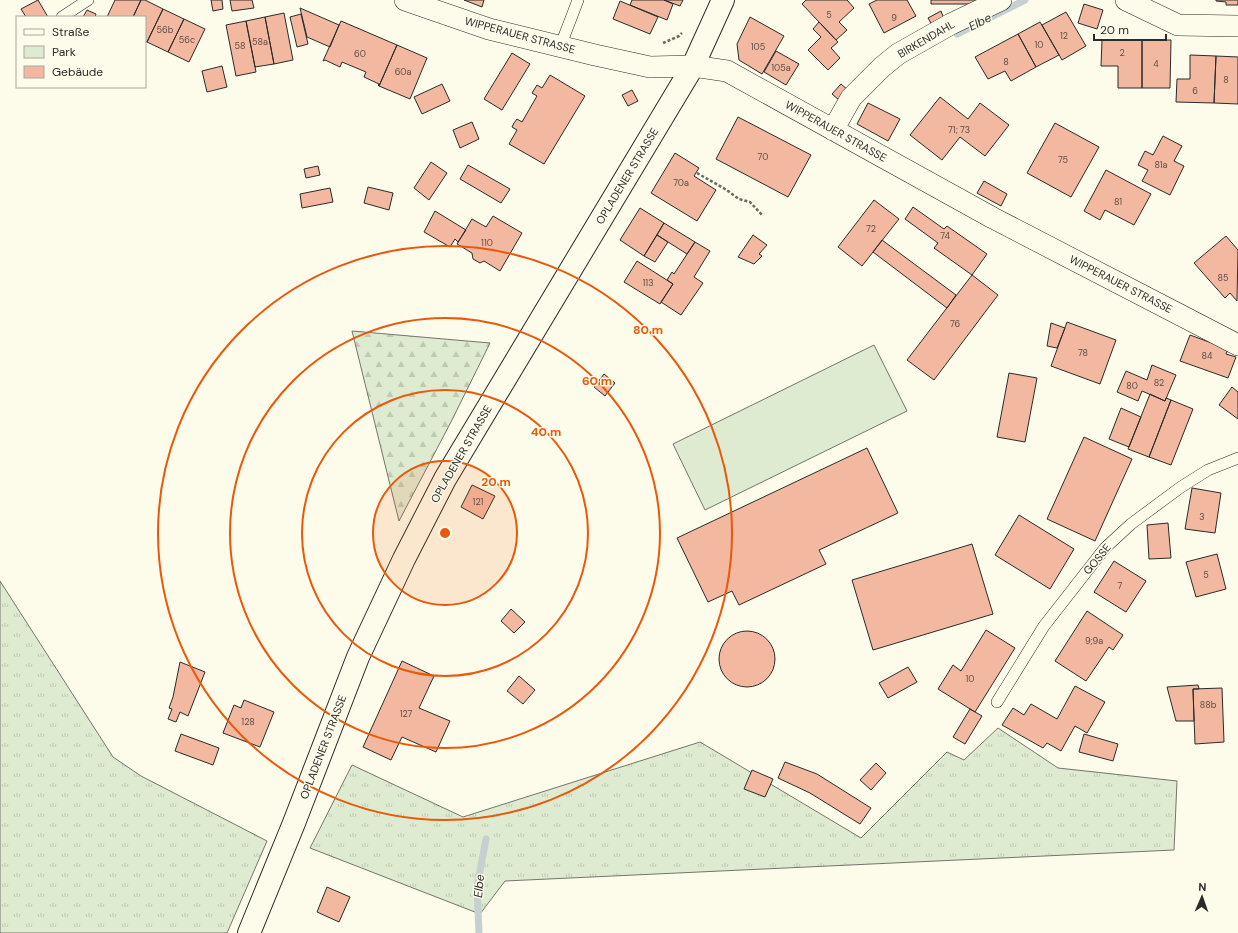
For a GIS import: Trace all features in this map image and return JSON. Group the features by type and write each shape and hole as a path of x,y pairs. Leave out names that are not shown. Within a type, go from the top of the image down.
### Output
{"main road":[{"name":"OPLADENER STRASSE","path":"249,933 294,823 358,657 407,552 445,479 693,66 722,0"}],"street":[{"name":"WIPPERAUER STRASSE","path":"405,0 489,29 594,55 650,66 693,66 727,71 993,218 1238,345"},
{"name":"BIRKENDAHL","path":"834,130 851,98 882,67 898,54 951,24 1001,0"},
{"path":"1126,0 1178,25 1238,26"}],"lane":[{"path":"64,16 88,0"},
{"path":"560,47 578,0"},
{"name":"GOSSE","path":"997,702 1044,626 1105,548 1131,524 1181,486 1208,470 1238,458"}],"path":[{"path":"697,173 739,199 750,202 762,215"}],"green space":[{"path":"352,331 490,343 452,420 399,521"},
{"path":"874,345 907,411 705,510 673,444"},
{"path":"0,581 113,757 141,776 267,841 227,933 0,933"},
{"path":"998,728 1058,768 1177,781 1174,850 505,881 480,914 310,848 352,765 463,817 700,742 861,838 947,752 964,760"}],"building":[{"path":"38,0 47,16 25,16 21,9"},
{"path":"115,0 141,0 133,16 107,16"},
{"path":"141,0 145,0 163,9 147,42 146,16 133,16"},
{"path":"211,0 222,0 223,9 213,11"},
{"path":"230,0 252,0 254,8 232,11"},
{"path":"464,0 484,0 482,7"},
{"path":"632,0 664,0 673,4 667,20 630,5"},
{"path":"664,0 683,0 680,6"},
{"path":"806,0 847,0 854,8 839,22 847,30 836,40 802,4"},
{"path":"877,0 907,0 916,16 884,33 869,4"},
{"path":"931,0 976,0 976,4 931,4"},
{"path":"1216,0 1238,0 1238,5 1226,5 1226,2"},
{"path":"620,1 658,17 650,34 613,19"},
{"path":"1084,4 1103,10 1097,29 1078,23"},
{"path":"300,8 339,25 330,47 307,37"},
{"path":"163,9 184,19 168,52 147,42"},
{"path":"87,10 96,14 95,16 84,16"},
{"path":"941,11 944,19 932,25 928,18"},
{"path":"1066,12 1086,46 1062,60 1042,25"},
{"path":"284,13 293,60 274,64 265,17"},
{"path":"301,14 308,44 297,47 290,17"},
{"path":"265,17 274,64 255,67 246,21"},
{"path":"750,17 784,36 762,74 739,60 737,44"},
{"path":"184,19 205,29 189,62 168,52"},
{"path":"246,21 256,72 236,76 226,25"},
{"path":"341,21 397,45 379,86 379,84 364,77 366,72 342,62 340,67 325,60 323,61"},
{"path":"819,22 838,42 831,48 840,58 828,70 808,50 821,37 813,29"},
{"path":"1040,22 1059,55 1036,67 1018,34"},
{"path":"1018,34 1036,67 1011,81 1005,71 988,79 975,57"},
{"path":"1102,40 1142,40 1142,88 1118,88 1118,66 1101,66"},
{"path":"1142,40 1171,40 1170,88 1142,88"},
{"path":"397,45 427,58 410,99 379,86"},
{"path":"776,51 799,64 786,85 764,72"},
{"path":"512,53 530,64 502,110 484,99"},
{"path":"1190,55 1216,56 1214,103 1176,102 1177,79 1190,79"},
{"path":"1216,56 1238,57 1238,104 1214,103"},
{"path":"222,66 227,87 207,92 202,71"},
{"path":"550,75 585,96 544,164 509,144 517,130 512,127 514,123 517,119 522,122 537,96 532,93 537,85 542,88"},
{"path":"442,84 450,101 422,114 414,97"},
{"path":"841,84 848,90 839,100 832,94"},
{"path":"632,90 638,101 628,106 622,95"},
{"path":"940,97 968,119 980,103 1009,125 985,156 960,137 942,160 910,135"},
{"path":"868,103 900,119 888,141 857,124"},
{"path":"738,117 811,155 788,197 716,159"},
{"path":"472,122 479,139 460,148 453,130"},
{"path":"1055,123 1099,147 1071,197 1027,173"},
{"path":"1163,136 1182,146 1174,161 1184,166 1170,195 1142,181 1148,170 1138,165 1145,151 1153,155"},
{"path":"675,153 699,168 694,176 716,190 697,221 651,193"},
{"path":"431,162 447,173 429,200 414,188"},
{"path":"468,165 510,189 501,203 460,179"},
{"path":"318,166 320,175 306,178 304,169"},
{"path":"1106,170 1151,194 1134,225 1105,210 1100,220 1084,211"},
{"path":"984,181 1007,194 1001,206 977,193"},
{"path":"368,187 393,193 389,210 364,203"},
{"path":"330,188 333,202 302,208 300,194"},
{"path":"874,200 899,219 862,266 838,247"},
{"path":"913,207 944,229 947,226 987,254 972,275 934,248 938,243 905,219"},
{"path":"640,208 664,223 644,256 620,240"},
{"path":"435,211 466,230 458,242 455,239 450,247 424,232"},
{"path":"493,216 522,233 500,271 484,261 480,263 473,259 472,253 457,244 472,219 486,227"},
{"path":"664,223 695,242 687,254 657,235"},
{"path":"657,235 668,242 655,262 644,256"},
{"path":"753,235 767,245 759,254 762,256 754,264 738,257"},
{"path":"1226,236 1238,250 1237,301 1230,293 1225,298 1194,263"},
{"path":"882,240 956,295 947,308 873,252"},
{"path":"695,242 710,251 694,277 703,283 681,315 661,302 673,284 667,280 672,272 674,274"},
{"path":"637,261 673,284 660,304 624,282"},
{"path":"972,275 998,295 934,380 907,360"},
{"path":"1067,322 1116,340 1100,384 1051,366"},
{"path":"1051,323 1065,328 1057,348 1047,346"},
{"path":"1190,335 1228,349 1226,354 1236,357 1228,378 1180,361"},
{"path":"1152,365 1176,375 1165,401 1142,391 1138,401 1117,392 1126,371 1147,380"},
{"path":"1009,373 1037,378 1025,442 997,437"},
{"path":"604,374 615,383 605,396 594,387"},
{"path":"1232,387 1238,392 1238,419 1219,405"},
{"path":"1150,394 1165,401 1166,398 1171,400 1149,457 1128,449"},
{"path":"1171,400 1193,409 1171,465 1149,457"},
{"path":"1121,408 1141,417 1129,447 1109,439"},
{"path":"1084,437 1132,459 1095,541 1047,519"},
{"path":"867,448 898,513 819,550 826,564 739,605 732,591 708,602 677,538"},
{"path":"472,485 495,496 483,519 461,507"},
{"path":"1192,488 1221,493 1215,533 1185,529"},
{"path":"1019,515 1074,549 1050,589 995,555"},
{"path":"1168,523 1171,558 1149,559 1147,525"},
{"path":"972,544 993,614 873,650 852,580"},
{"path":"1217,554 1226,589 1196,597 1186,562"},
{"path":"1114,561 1146,581 1126,612 1094,592"},
{"path":"511,609 525,622 514,633 501,621"},
{"path":"1087,611 1123,635 1113,650 1109,647 1086,681 1055,661"},
{"path":"986,630 1015,648 975,712 938,689 953,665 961,671"},
{"path":"747,631 758,633 767,639 773,648 775,659 773,670 767,679 758,685 747,687 736,685 727,679 721,670 719,659 721,648 727,639 736,633"},
{"path":"402,661 434,676 419,708 450,721 436,752 402,737 391,760 363,747"},
{"path":"180,662 205,672 188,716 180,712 176,722 168,719 172,709 169,708 173,697"},
{"path":"908,667 917,682 888,698 879,683"},
{"path":"519,676 535,690 523,704 507,691"},
{"path":"1198,685 1199,689 1193,689 1194,721 1176,721 1167,687"},
{"path":"1075,686 1105,702 1087,733 1075,726 1061,751 1047,743 1043,748 1002,725 1013,708 1024,715 1031,704 1057,719"},
{"path":"1222,688 1224,742 1195,744 1193,689"},
{"path":"244,700 274,712 260,747 223,733 234,705 241,708"},
{"path":"970,709 982,716 965,744 953,737"},
{"path":"181,734 219,748 213,765 175,751"},
{"path":"1084,734 1118,744 1113,761 1079,752"},
{"path":"785,762 817,774 871,808 860,824 810,793 778,778"},
{"path":"876,763 886,773 871,790 860,780"},
{"path":"752,770 773,779 765,797 744,789"},
{"path":"327,887 350,897 339,922 317,912"}],"waterway":[{"name":"Elbe","path":"957,34 1025,0"},
{"name":"Elbe","path":"479,933 477,887 486,839"}]}
